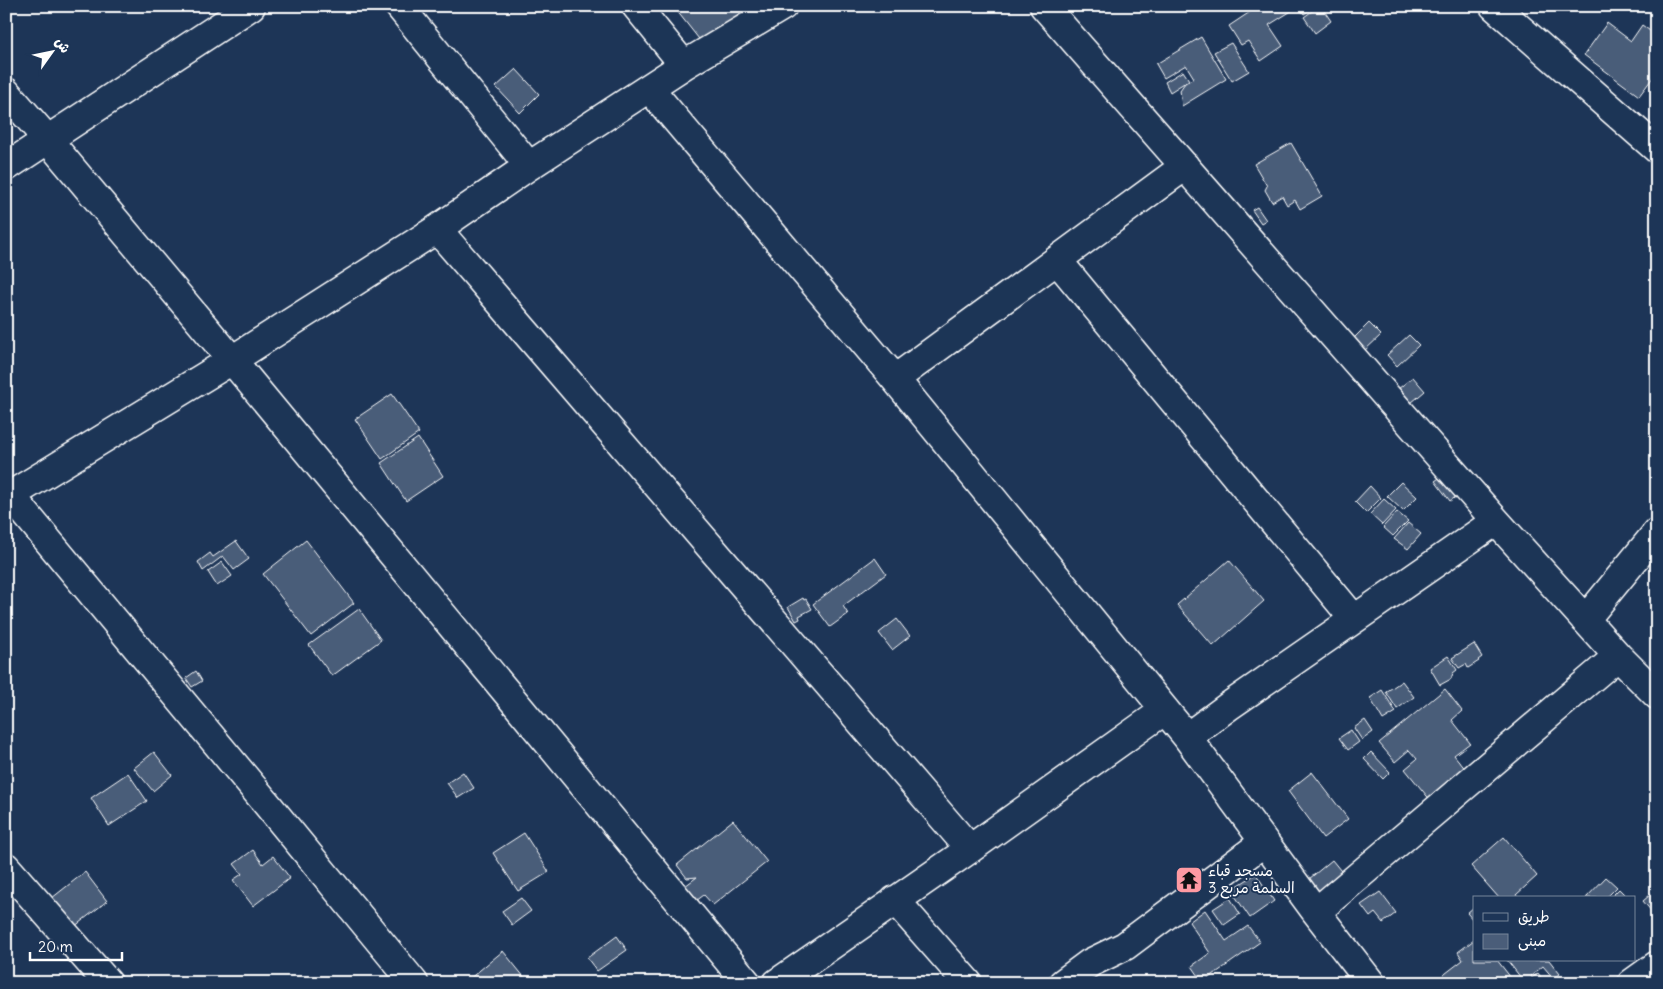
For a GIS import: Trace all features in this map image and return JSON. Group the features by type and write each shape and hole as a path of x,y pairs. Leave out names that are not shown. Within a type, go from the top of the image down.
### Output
{"street":[{"path":"6,167 251,6"},
{"path":"399,6 529,166"},
{"path":"636,6 684,65"},
{"path":"414,983 267,804 9,497 232,360 437,229 529,166 684,65 783,6"},
{"path":"1044,6 1496,521 1618,656 1657,695"},
{"path":"1494,6 1657,149"},
{"path":"649,88 895,379 1188,737 1316,912 1371,983"},
{"path":"6,92 232,360 747,983"},
{"path":"895,379 1185,166"},
{"path":"437,229 970,849"},
{"path":"1057,260 1354,619"},
{"path":"1188,737 1496,521"},
{"path":"1585,620 1657,532"},
{"path":"1316,912 1618,656"},
{"path":"776,983 970,849 1165,710"},
{"path":"1063,983 1090,963 1124,946 1264,842"},
{"path":"6,867 108,983"},
{"path":"895,900 968,983"},
{"path":"1632,983 1657,965"}],"building":[{"path":"673,6 762,6 706,48"},
{"path":"1259,6 1290,6 1293,10 1269,25 1283,46 1261,61 1248,41 1241,45 1229,26"},
{"path":"1298,6 1316,6 1304,14"},
{"path":"1321,6 1331,21 1315,33 1304,17"},
{"path":"1607,23 1631,41 1642,25 1657,36 1657,72 1639,96 1584,55"},
{"path":"1201,37 1226,79 1182,106 1180,90 1185,83 1194,78 1186,65 1164,78 1156,64"},
{"path":"1231,43 1249,71 1232,81 1214,52"},
{"path":"516,69 539,94 520,113 496,87"},
{"path":"1183,71 1189,80 1170,92 1165,82"},
{"path":"1291,143 1322,196 1300,209 1295,200 1287,205 1282,196 1272,202 1265,190 1267,186 1254,164"},
{"path":"1257,207 1266,220 1261,223 1252,210"},
{"path":"1369,323 1381,335 1363,352 1352,340"},
{"path":"1409,335 1419,345 1397,366 1387,355"},
{"path":"1413,377 1425,391 1411,403 1398,389"},
{"path":"392,394 419,433 382,459 355,419"},
{"path":"418,438 443,476 406,501 381,463"},
{"path":"1442,476 1457,496 1450,501 1435,481"},
{"path":"1401,482 1417,497 1403,511 1387,496"},
{"path":"1370,486 1381,498 1366,513 1355,502"},
{"path":"1384,499 1396,510 1382,525 1370,514"},
{"path":"1397,512 1408,521 1393,536 1383,527"},
{"path":"1408,523 1421,534 1408,549 1394,539"},
{"path":"306,540 354,603 311,636 263,574"},
{"path":"236,541 249,559 234,570 223,556 203,571 198,562 210,553 213,557"},
{"path":"875,558 886,574 843,606 848,614 830,627 813,604"},
{"path":"1229,560 1264,601 1213,646 1177,605"},
{"path":"222,562 232,576 217,586 208,572"},
{"path":"803,598 804,600 806,599 812,609 799,616 800,619 796,621 788,607"},
{"path":"359,609 381,640 332,676 309,645"},
{"path":"897,619 910,636 892,650 879,633"},
{"path":"1474,644 1482,657 1468,668 1466,664 1459,668 1452,658"},
{"path":"1448,656 1457,670 1453,673 1451,679 1440,685 1430,668"},
{"path":"196,671 202,681 192,687 186,678"},
{"path":"1402,681 1414,697 1397,709 1386,692"},
{"path":"1445,689 1462,711 1452,720 1470,743 1454,755 1467,771 1431,801 1405,769 1417,759 1409,750 1395,762 1379,743"},
{"path":"1382,690 1396,712 1383,720 1370,698"},
{"path":"1365,720 1373,732 1362,740 1354,728"},
{"path":"1351,730 1359,742 1348,750 1339,738"},
{"path":"154,752 172,775 153,791 134,768"},
{"path":"1371,752 1390,772 1383,779 1364,759"},
{"path":"463,772 474,788 458,798 447,783"},
{"path":"1312,772 1348,819 1323,838 1288,791"},
{"path":"128,773 147,801 109,826 91,798"},
{"path":"733,820 767,862 713,905 704,895 696,901 685,886 697,877 687,878 677,865"},
{"path":"524,833 549,872 518,891 493,853"},
{"path":"1504,837 1537,876 1517,896 1497,896 1471,866"},
{"path":"253,850 263,864 273,856 290,878 253,906 233,880 242,874 234,864"},
{"path":"1332,860 1345,876 1322,895 1309,879"},
{"path":"85,872 107,901 74,927 52,898"},
{"path":"1256,874 1274,901 1250,918 1231,890"},
{"path":"1606,877 1617,887 1608,896 1588,896"},
{"path":"1619,889 1626,896 1612,896"},
{"path":"1657,889 1657,918 1643,901"},
{"path":"1380,892 1396,913 1383,923 1375,913 1370,917 1361,905"},
{"path":"521,898 531,911 512,925 502,911"},
{"path":"1230,898 1240,914 1224,925 1213,909"},
{"path":"1473,908 1473,920 1467,913"},
{"path":"1205,910 1226,941 1248,926 1260,942 1203,982 1192,966 1210,953 1189,922"},
{"path":"617,936 627,950 597,971 587,958"},
{"path":"1473,941 1473,962 1499,962 1515,983 1439,983 1437,980 1463,960 1458,952"},
{"path":"503,951 529,983 467,983 468,980"},
{"path":"1509,962 1551,962 1560,974 1554,979 1543,966 1531,976 1532,978 1538,973 1545,983 1525,983"}],"place":[{"name":"مسجد قباء السلمة مربع 3","path":"1189,880"}]}
